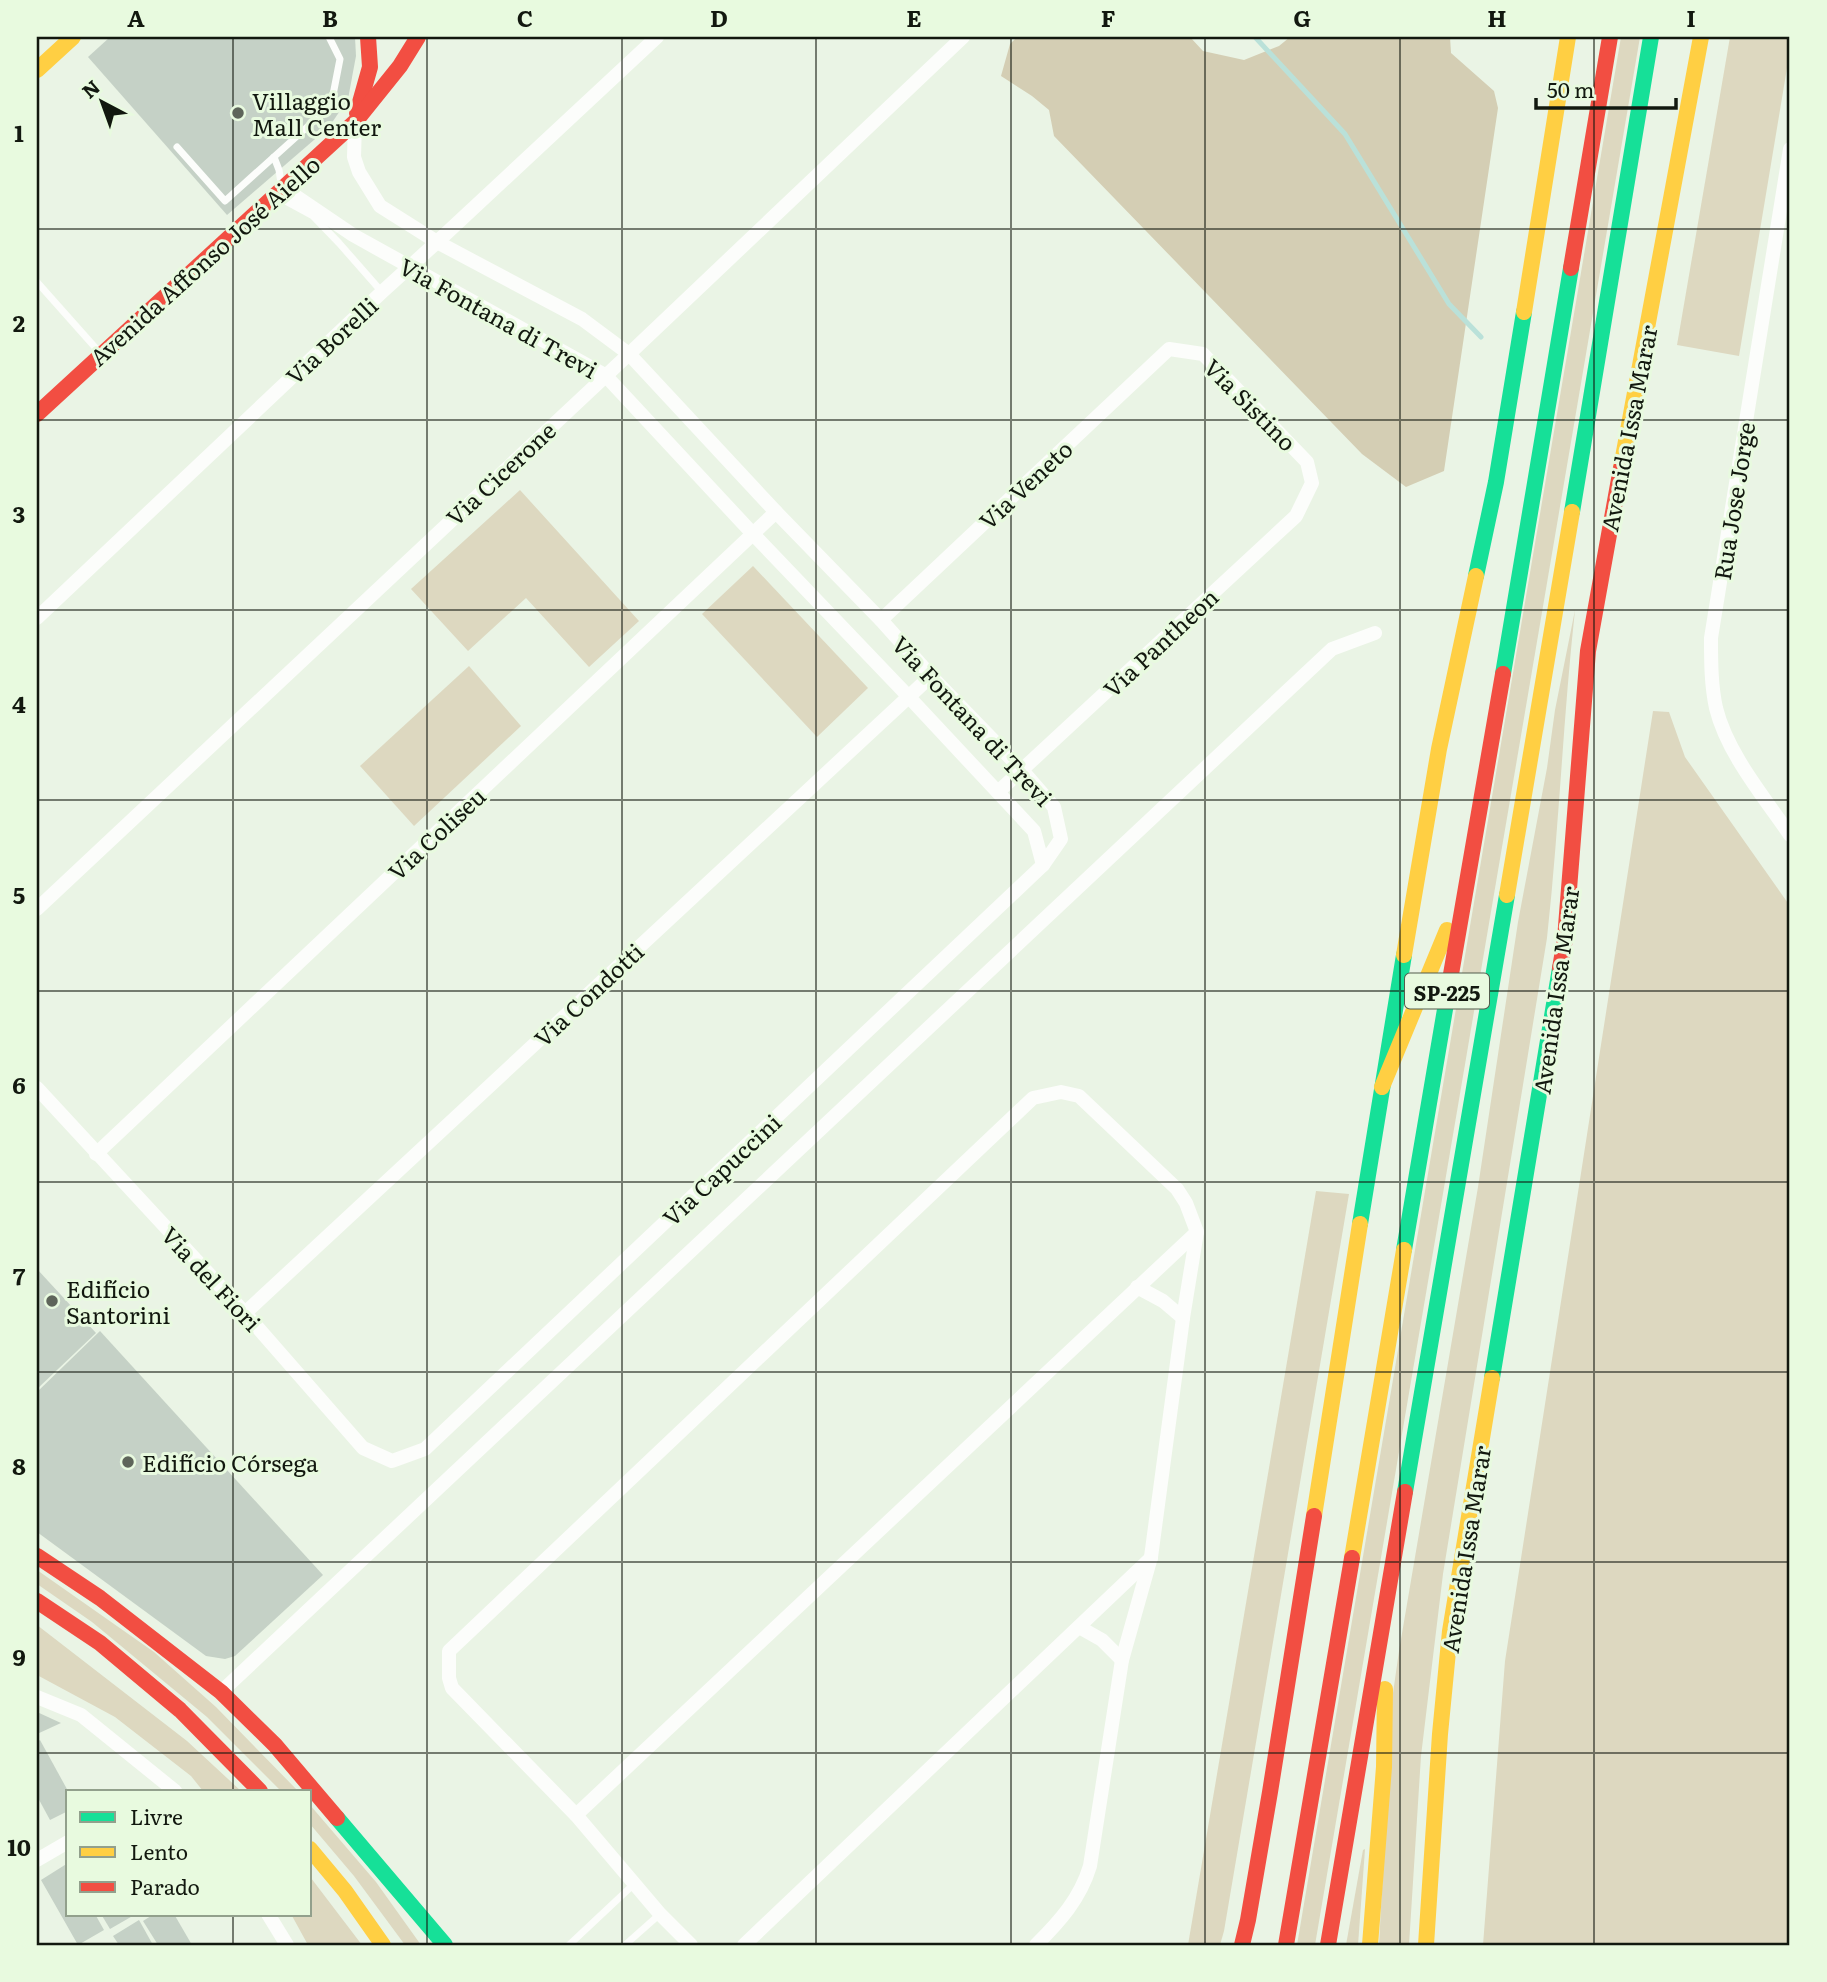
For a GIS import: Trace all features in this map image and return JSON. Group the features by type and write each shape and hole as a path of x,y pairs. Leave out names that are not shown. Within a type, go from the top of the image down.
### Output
{"main road":[{"path":"37,70 73,37"},
{"path":"355,122 370,67 368,37"},
{"name":"Avenida Affonso José Aiello","path":"37,414 355,122 400,66 418,37"},
{"path":"1241,1945 1248,1920 1272,1778 1382,1087 1439,749 1496,482 1568,37"},
{"name":"SP-225","path":"1286,1945 1534,493 1609,37"},
{"name":"SP-225","path":"1328,1945 1599,358 1651,37"},
{"name":"Avenida Issa Marar","path":"1426,1945 1440,1734 1450,1631 1565,939 1588,651 1701,37"},
{"path":"1382,1087 1465,886"},
{"path":"37,1556 100,1598 221,1692 275,1745 446,1945"},
{"path":"1370,1945 1384,1768 1388,1599"},
{"path":"37,1601 100,1643 180,1710 259,1790"},
{"path":"312,1851 345,1891 383,1945"}],"street":[{"name":"Via Borelli","path":"37,618 657,37"},
{"name":"Via Cicerone","path":"37,909 963,37"},
{"name":"Via Fontana di Trevi","path":"355,122 354,157 359,172 380,206 437,242 582,319 629,354 1022,770 1055,807 1061,839 1043,865"},
{"name":"Rua Jose Jorge","path":"1790,149 1711,638 1711,673 1717,710 1731,747 1790,835"},
{"name":"Via Fontana di Trevi","path":"279,191 294,195 353,235 605,375 1034,831 1043,865"},
{"name":"Via Sistino","path":"1170,349 1203,354 1307,462 1312,483"},
{"name":"Via Veneto","path":"881,620 1170,349"},
{"name":"Via Pantheon","path":"998,792 1296,516 1312,483"},
{"name":"Via Coliseu","path":"96,1154 776,512"},
{"path":"221,1692 1332,649 1376,633"},
{"name":"Via Condotti","path":"245,1313 931,676"},
{"name":"Via Capuccini","path":"392,1461 425,1449 1043,865"},
{"name":"Via del Fiori","path":"37,1088 245,1313 363,1448 392,1461"},
{"path":"691,1945 660,1914 576,1815 452,1688 449,1678 449,1651 1023,1108 1034,1098 1061,1092 1079,1096 1178,1189 1197,1232 1151,1557 1122,1660 1090,1866 1070,1910 1036,1945"},
{"path":"576,1815 1197,1232"},
{"path":"1137,1287 1163,1301 1183,1318"},
{"path":"744,1945 1151,1557"},
{"path":"1079,1627 1102,1640 1122,1660"},
{"path":"37,1697 81,1715 168,1789"},
{"path":"37,1860 66,1843"},
{"path":"269,1916 286,1945"}],"lane":[{"path":"177,147 225,201 326,110 332,100 340,59 329,37"},
{"path":"274,157 279,170 279,191 313,216 382,292"},
{"path":"37,282 102,354"},
{"path":"569,1945 634,1884"},
{"path":"625,1945 660,1914"}],"shaded area":[{"path":"1017,37 1190,37 1203,51 1244,60 1279,46 1290,37 1450,37 1451,53 1494,91 1498,108 1444,471 1406,487 1362,454 1054,136 1049,110 1001,76 1010,44"},
{"path":"1621,37 1640,37 1315,1945 1297,1945"},
{"path":"1730,37 1790,37 1739,356 1677,345"},
{"path":"520,490 639,621 589,667 526,598 468,651 411,589"},
{"path":"753,566 868,688 817,737 702,614"},
{"path":"1575,610 1547,938 1443,1574 1421,1756 1409,1945 1379,1945 1392,1700 1399,1651 1478,1187 1518,922"},
{"path":"469,666 521,726 414,826 360,766"},
{"path":"1653,711 1669,712 1685,757 1790,906 1790,1945 1483,1945 1505,1661"},
{"path":"1316,1191 1349,1194 1224,1931 1220,1945 1188,1945"},
{"path":"37,1570 154,1652 216,1707 297,1790 280,1790 207,1717 92,1622 37,1584"},
{"path":"37,1625 187,1741 240,1790 202,1790 191,1776 115,1717 37,1675"},
{"path":"312,1807 376,1882 421,1945 405,1945 354,1876 312,1826"},
{"path":"1365,1849 1358,1945 1346,1945 1363,1850"},
{"path":"312,1879 362,1945 308,1945 292,1916 312,1916"}],"building":[{"name":"Villaggio Mall Center","path":"110,37 355,37 356,56 348,99 329,127 227,215 88,57"},
{"name":"Edifício Santorini","path":"37,1269 96,1333 37,1389"},
{"name":"Edifício Córsega","path":"100,1331 323,1575 235,1656 225,1659 206,1656 37,1532 37,1392"},
{"path":"37,1712 61,1723 37,1734"},
{"path":"40,1740 67,1790 66,1812 50,1820 37,1796 37,1742"},
{"path":"66,1864 66,1916 96,1916 104,1930 78,1945 41,1880"},
{"path":"102,1916 133,1916 110,1929"},
{"path":"151,1916 175,1916 192,1945 158,1945 143,1921"},
{"path":"139,1920 153,1945 119,1945 113,1936"}],"waterway":[{"path":"1255,37 1345,134 1449,304 1481,337"}],"traffic: fast":[{"path":"1572,512 1651,37"},
{"path":"1503,674 1571,268"},
{"path":"1476,576 1496,482 1524,312"},
{"path":"1405,1492 1507,895"},
{"path":"1360,1224 1404,955"},
{"path":"1492,1378 1560,968"},
{"path":"1404,1250 1450,980"},
{"path":"337,1818 445,1945"}],"traffic: slow":[{"path":"37,70 73,37"},
{"path":"1524,312 1568,37"},
{"path":"1621,468 1701,37"},
{"path":"1507,895 1572,512"},
{"path":"1404,955 1439,749 1476,576"},
{"path":"1382,1087 1447,930"},
{"path":"1314,1516 1360,1224"},
{"path":"1352,1558 1404,1250"},
{"path":"1426,1945 1440,1734 1450,1631 1492,1378"},
{"path":"1370,1945 1384,1767 1385,1689"},
{"path":"312,1851 345,1891 383,1945"}],"traffic: jam":[{"path":"357,113 370,67 368,37"},
{"path":"37,414 355,122 400,66 418,37"},
{"path":"1571,268 1610,37"},
{"path":"1560,968 1565,939 1588,651 1621,468"},
{"path":"1450,980 1503,674"},
{"path":"1328,1945 1405,1492"},
{"path":"1242,1945 1270,1792 1314,1516"},
{"path":"37,1556 100,1598 221,1692 275,1745 337,1818"},
{"path":"1286,1945 1352,1558"},
{"path":"37,1601 100,1643 180,1710 259,1790"}],"place":[{"name":"Villaggio Mall Center","path":"238,113"},
{"name":"Edifício Santorini","path":"52,1301"},
{"name":"Edifício Córsega","path":"128,1462"}]}
